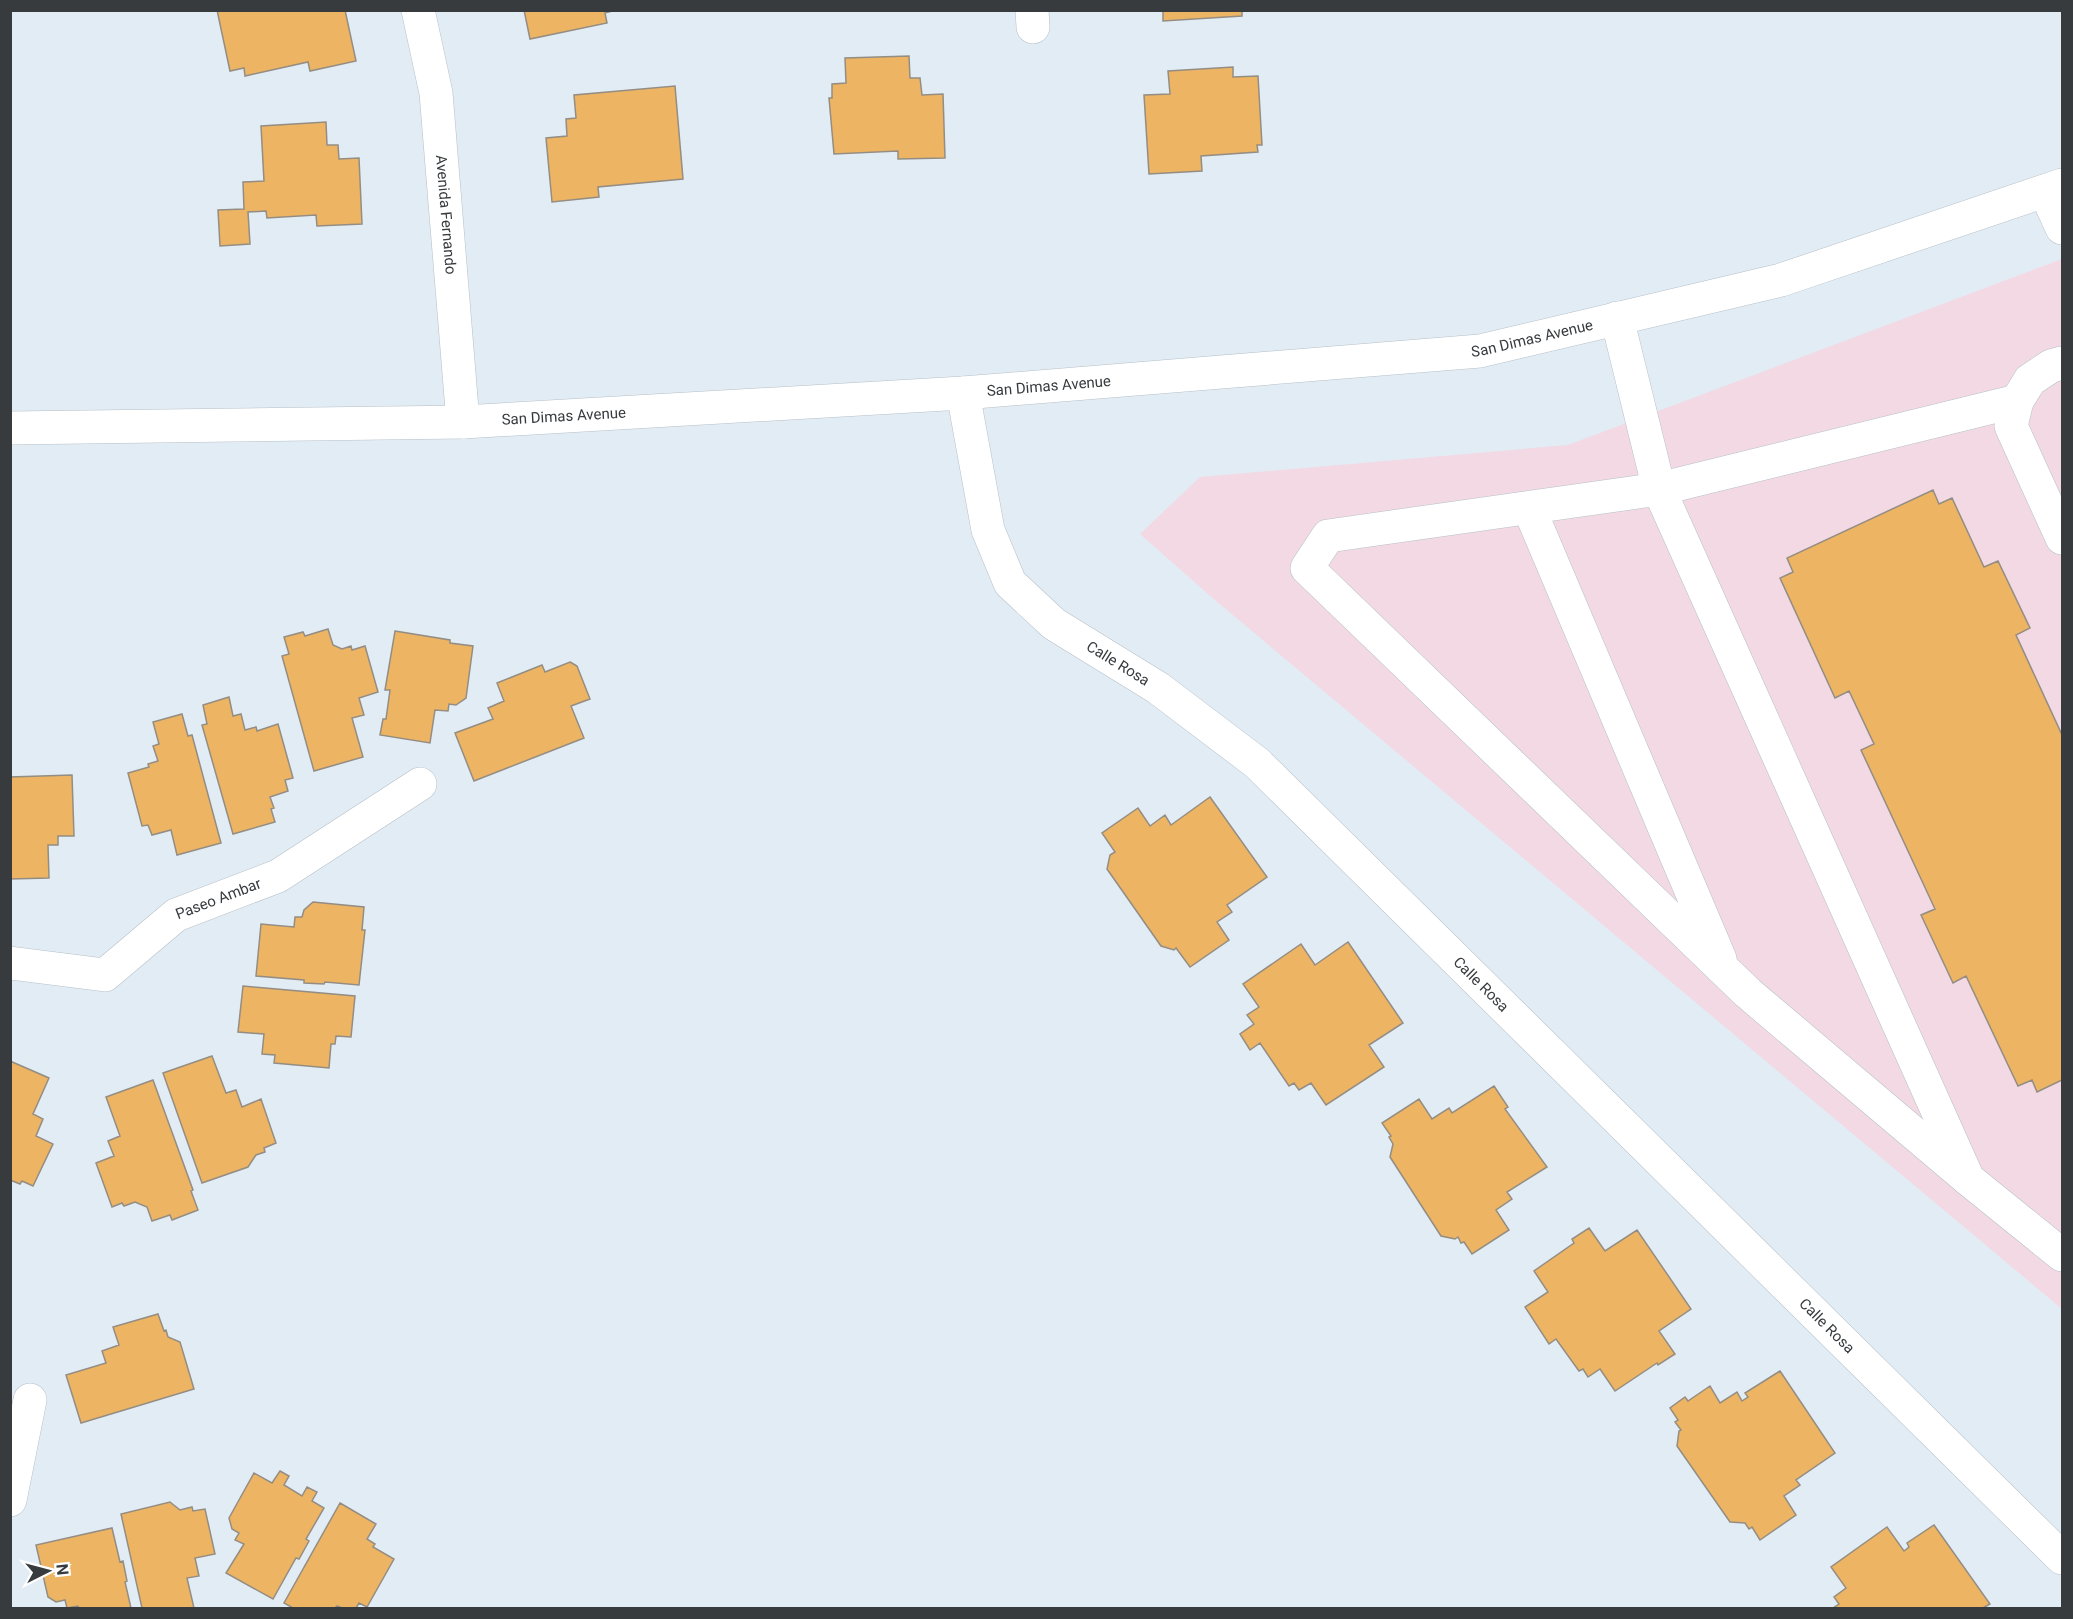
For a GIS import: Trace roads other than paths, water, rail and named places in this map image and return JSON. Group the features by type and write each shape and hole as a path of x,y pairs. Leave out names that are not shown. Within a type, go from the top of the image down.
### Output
{"street":[{"name":"Avenida Fernando","path":"418,10 436,93 463,422"},
{"name":"San Dimas Avenue","path":"10,428 463,422 963,393 1480,351 1781,280 2054,188"},
{"path":"2054,188 2062,228"},
{"path":"1617,318 1659,489 1968,1179"},
{"path":"2062,363 2051,366 2030,380 2016,401 2012,426 2062,538"},
{"name":"Calle Rosa","path":"963,393 988,530 1010,583 1054,624 1158,688 1257,763 2062,1558"},
{"path":"2016,401 1659,489 1328,536 1307,568 1748,993 1968,1179 2062,1255"},
{"path":"1529,508 1727,973"},
{"name":"Paseo Ambar","path":"10,963 105,975 176,915 278,876 420,784"},
{"path":"10,1500 30,1400"}]}
